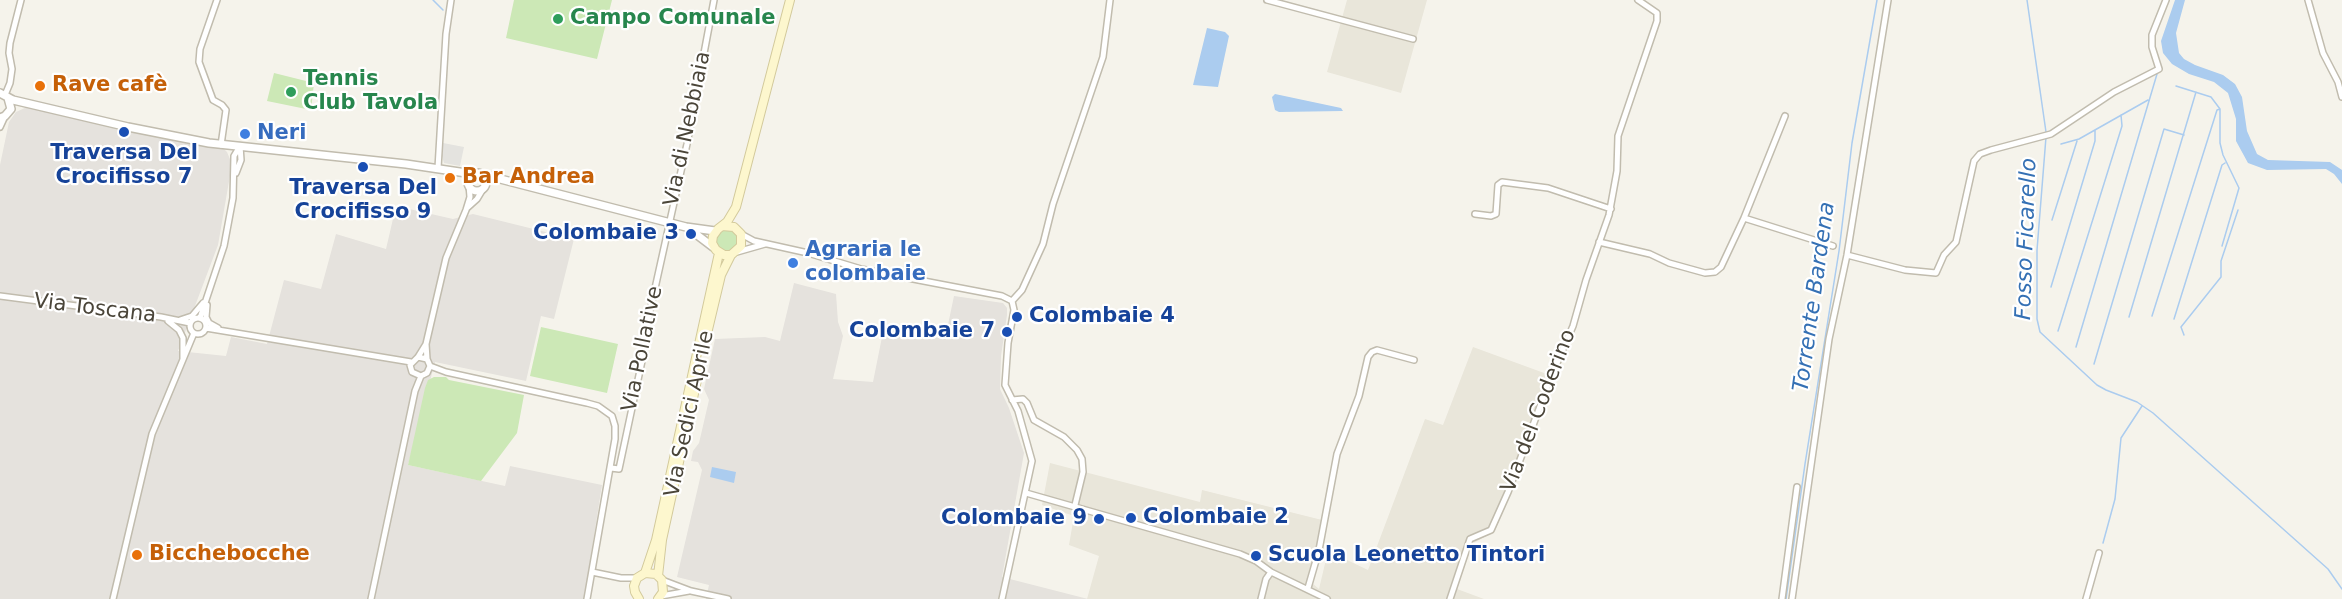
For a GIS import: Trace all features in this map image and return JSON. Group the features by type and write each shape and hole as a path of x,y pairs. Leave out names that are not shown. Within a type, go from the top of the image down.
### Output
{"main road":[{"path":"715,231 722,226 736,207 790,0"},
{"name":"Via Sedici Aprile","path":"660,598 664,587 660,578 662,540 704,348 721,275 742,243 736,207"},
{"path":"722,226 731,226 739,232"},
{"name":"Via Sedici Aprile","path":"645,573 656,540 716,250 712,239 715,231"},
{"path":"716,250 734,254"},
{"path":"639,599 634,592 635,582 645,573 652,573 660,578"}],"street":[{"path":"0,127 12,69 10,43 21,0"},
{"path":"217,0 200,49 199,62 213,100 226,110 222,145 234,160"},
{"path":"438,168 446,34 451,0"},
{"name":"Via di Nebbiaia","path":"669,222 714,0"},
{"path":"1012,301 1022,290 1043,244 1053,204 1103,57 1110,0"},
{"path":"1267,0 1413,39"},
{"name":"Via del Coderino","path":"1450,599 1470,539 1491,530 1508,492 1551,377 1573,326 1611,209 1617,171 1618,136 1657,21 1657,13 1638,0"},
{"path":"1792,599 1828,349 1847,255 1888,0"},
{"path":"1847,255 1905,270 1936,273 1944,255 1956,242 1974,161 1980,154 1991,150 2051,134 2114,92 2158,69 2151,47 2152,35 2166,0"},
{"path":"2308,0 2323,53 2338,82 2342,97"},
{"path":"6,98 139,129 222,145 438,168 486,180 477,199 466,210"},
{"path":"1599,242 1650,254 1673,265 1710,273 1721,267 1744,218 1785,116"},
{"path":"240,147 241,159"},
{"path":"235,177 235,152 240,147"},
{"path":"200,318 224,246 235,177 241,159 250,148"},
{"path":"473,178 504,181 686,227 715,231"},
{"path":"473,178 475,190 504,181"},
{"path":"446,372 430,366 426,344 446,258 466,210 473,178"},
{"path":"1475,214 1491,216 1496,214 1498,185 1505,182 1561,192 1611,209"},
{"path":"1744,218 1833,246"},
{"name":"Via Pollative","path":"610,468 619,469 669,222"},
{"path":"686,227 716,250"},
{"path":"739,232 754,241 770,243 867,271 1002,296 1012,301"},
{"path":"734,254 770,243"},
{"name":"Via Toscana","path":"0,296 161,317 190,323"},
{"path":"178,320 192,316 208,297"},
{"path":"208,297 206,318 209,323 221,330"},
{"path":"1002,599 1032,461 1022,421 1007,392 1004,379 1014,310 1012,301"},
{"path":"161,317 173,323 183,338 183,362"},
{"path":"194,333 190,323 195,318 200,318"},
{"path":"200,318 206,328"},
{"path":"206,328 411,362 418,357 426,344"},
{"path":"194,333 201,333 206,328"},
{"path":"113,599 152,434 194,333"},
{"path":"1308,588 1319,550 1337,454 1356,406 1368,357 1377,350 1414,360"},
{"path":"418,357 427,359"},
{"path":"394,360 421,376"},
{"path":"411,362 415,391"},
{"path":"427,373 430,366"},
{"path":"371,599 415,391 421,376 427,373 446,372"},
{"name":"Via Pollative","path":"446,372 587,403 598,406 612,417 615,426 615,440 587,599"},
{"path":"1012,400 1023,399 1034,420 1064,437 1077,450 1082,459 1083,472 1075,505"},
{"path":"1782,599 1797,487"},
{"path":"1026,493 1075,505 1240,554 1327,599"},
{"path":"2086,599 2099,554"},
{"path":"592,572 635,582"},
{"path":"1261,599 1266,579 1271,572"},
{"path":"660,578 691,591 729,599"},
{"path":"660,598 691,591"}],"shaded area":[{"path":"1347,0 1427,0 1401,93 1327,72"},
{"path":"27,107 224,149 227,152 232,164 218,245 178,351 226,356 231,337 267,344 284,280 321,289 336,234 386,249 396,206 453,219 473,214 574,239 554,319 541,316 526,381 435,362 408,465 505,486 510,466 602,485 584,599 0,599 0,165 9,122 16,112"},
{"path":"443,143 464,147 460,166 444,163"},
{"path":"794,283 836,294 838,322 843,336 833,379 873,382 884,327 945,339 954,296 1003,303 1007,308 1007,315 1001,356 1000,389 1024,453 1002,577 1088,599 706,599 709,585 677,577 702,470 698,462 691,461 693,451 699,443 709,400 704,389 715,339 765,337 780,341"},
{"path":"1473,347 1555,377 1495,531 1472,544 1457,589 1484,599 1087,599 1099,556 1069,545 1074,516 1042,505 1050,463 1200,502 1202,490 1322,520 1312,583 1319,589 1328,551 1368,570 1425,419 1443,425"}],"green space":[{"name":"Campo Comunale","path":"514,0 612,0 597,59 506,38"},
{"name":"Tennis Club Tavola","path":"274,73 314,83 311,110 267,101"},
{"path":"723,229 731,229 738,236 738,244 731,251 723,251 716,244 716,236"},
{"path":"541,327 618,344 607,393 530,376"},
{"path":"434,377 446,377 449,380 524,395 517,433 481,481 408,465 425,388 428,380"}],"water":[{"path":"2175,0 2185,0 2176,33 2179,53 2184,59 2223,75 2235,84 2242,97 2247,131 2257,154 2268,160 2330,162 2342,170 2342,184 2334,174 2326,169 2267,170 2248,163 2236,141 2236,119 2228,93 2214,82 2189,74 2172,64 2163,53 2161,41"},
{"path":"1207,28 1225,32 1229,36 1218,87 1193,85"},
{"path":"1275,94 1341,108 1343,111 1279,112 1275,110 1272,97"},
{"path":"712,467 736,472 734,483 710,477"}],"waterway":[{"path":"433,0 443,10"},
{"name":"Torrente Bardena","path":"1786,599 1839,251 1852,143 1877,0"},
{"name":"Fosso Ficarello","path":"2027,0 2046,132"},
{"path":"2076,347 2157,74"},
{"path":"2176,86 2211,97 2220,109 2220,143 2223,155 2239,188 2222,246"},
{"path":"2129,317 2196,92"},
{"path":"2061,144 2079,139 2148,100"},
{"path":"2152,316 2217,110 2220,109"},
{"path":"2058,331 2122,126 2121,115"},
{"path":"2094,364 2164,129 2184,135"},
{"path":"2051,287 2095,141 2095,130"},
{"name":"Fosso Ficarello","path":"2046,137 2037,250 2037,319 2040,332 2097,385 2137,402 2153,413 2328,569 2342,589"},
{"path":"2052,220 2077,141"},
{"path":"2174,319 2222,165 2225,163"},
{"path":"2184,335 2181,327 2221,277 2221,261 2238,210"},
{"path":"2103,543 2115,499 2121,438 2142,406"}],"place":[{"name":"Campo Comunale","path":"558,19"},
{"name":"Rave cafè","path":"40,86"},
{"name":"Tennis Club Tavola","path":"291,92"},
{"name":"Traversa Del Crocifisso 7","path":"124,132"},
{"name":"Neri","path":"245,134"},
{"name":"Traversa Del Crocifisso 9","path":"363,167"},
{"name":"Bar Andrea","path":"450,178"},
{"name":"Colombaie 3","path":"691,234"},
{"name":"Agraria le colombaie","path":"793,263"},
{"name":"Colombaie 4","path":"1017,317"},
{"name":"Colombaie 7","path":"1007,332"},
{"name":"Colombaie 2","path":"1131,518"},
{"name":"Colombaie 9","path":"1099,519"},
{"name":"Bicchebocche","path":"137,555"},
{"name":"Scuola Leonetto Tintori","path":"1256,556"}]}
